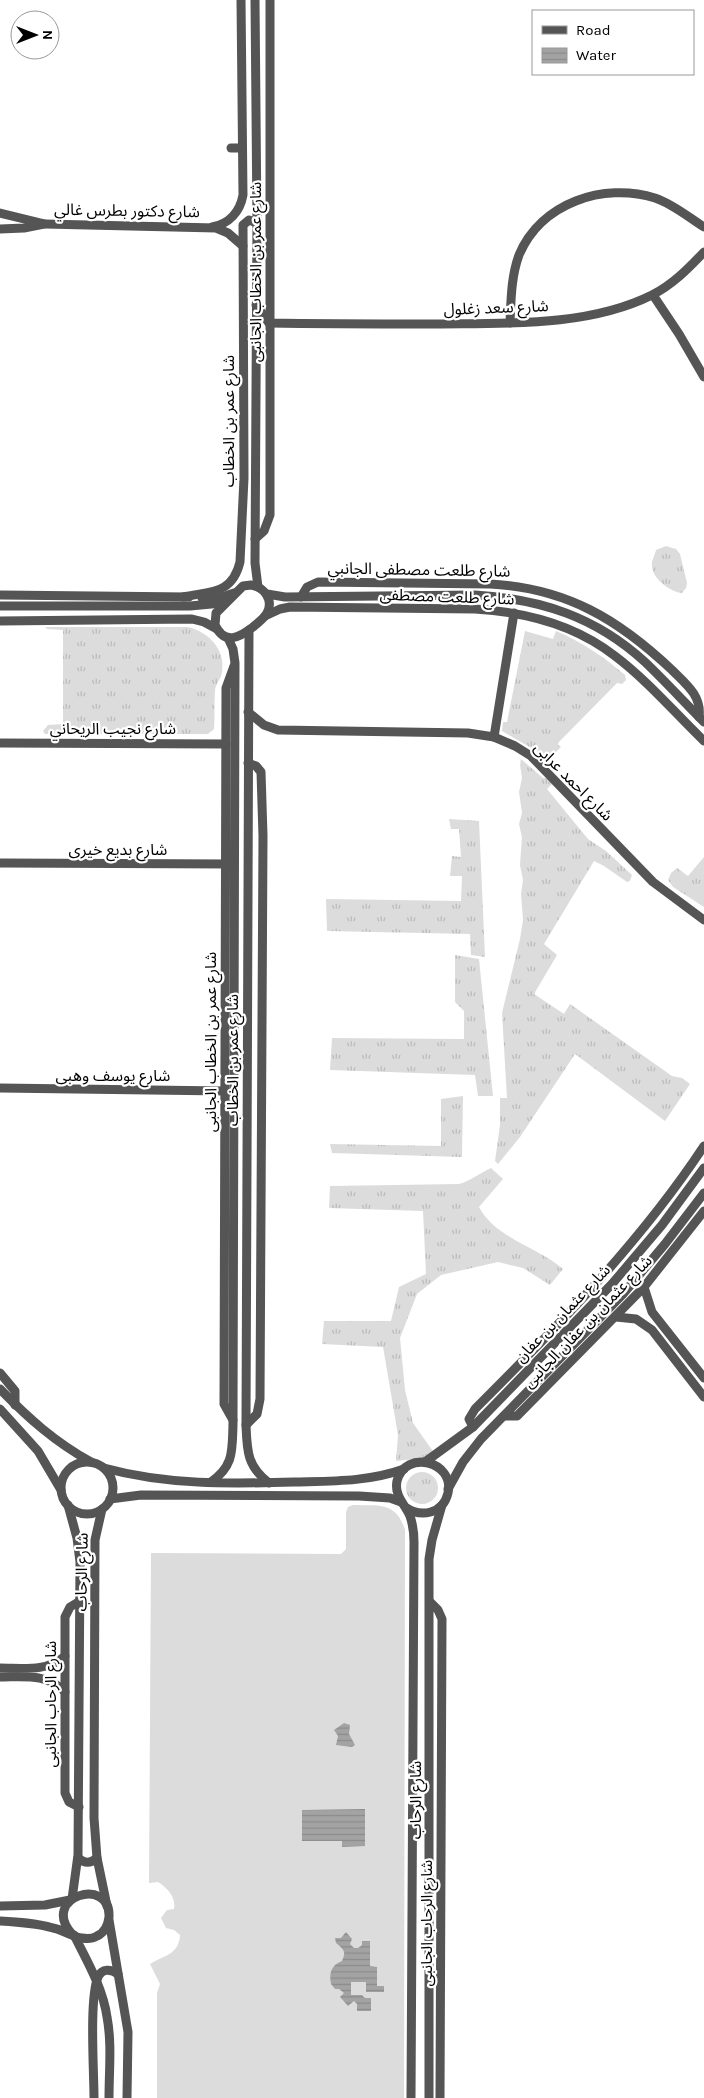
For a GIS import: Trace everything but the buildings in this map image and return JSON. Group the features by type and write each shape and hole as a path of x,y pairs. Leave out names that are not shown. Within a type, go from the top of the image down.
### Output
{"street":[{"name":"شارع عمر بن الخطاب","path":"255,0 257,223 255,539 258,587"},
{"name":"شارع عمر بن الخطاب الجانبى","path":"255,539 264,530 270,515 270,0"},
{"path":"209,227 220,225 229,220 240,206 243,195 241,5 255,10 269,10"},
{"path":"231,148 242,148"},
{"path":"510,323 514,273 528,238 544,220 559,208 573,201 607,194 646,196 671,205 704,227"},
{"path":"0,213 45,224"},
{"name":"شارع عمر بن الخطاب","path":"184,597 222,589 236,574 240,562 244,478 244,222 249,220 257,223"},
{"path":"0,229 24,228 45,224"},
{"name":"شارع دكتور بطرس غالي","path":"45,224 209,227"},
{"path":"209,227 228,232 243,246"},
{"name":"شارع سعد زغلول","path":"269,323 510,323 561,319 598,313 622,307 653,295 680,276 704,252"},
{"path":"653,295 704,377"},
{"path":"256,305 269,323"},
{"name":"شارع طلعت مصطفى الجانبي","path":"302,597 307,587 318,582 490,584 518,586 546,592 593,610 638,639 678,676 697,697 701,707 702,719"},
{"path":"0,621 192,618 217,629 228,638 238,638 265,616 269,608 267,594 258,587 251,585 243,586 224,602 216,612 214,621 217,629"},
{"path":"0,595 212,599 234,594"},
{"name":"شارع طلعت مصطفى","path":"267,594 285,597 475,594 505,596 540,603 568,613 602,630 623,644 702,719"},
{"path":"384,596 384,609"},
{"path":"0,606 190,606 224,602"},
{"name":"شارع طلعت مصطفى","path":"265,616 280,609 290,607 476,609 514,612 553,622 595,642 635,673 704,741"},
{"path":"494,737 514,612"},
{"name":"شارع عمر بن الخطاب","path":"249,630 246,1425 250,1463 255,1471 269,1483"},
{"name":"شارع عمر بن الخطاب","path":"211,1482 220,1476 232,1456 233,1420 234,1036 231,864 235,663 233,649 228,638"},
{"name":"شارع عمر بن الخطاب الجانبى","path":"233,1420 224,1404 225,1091 231,864 226,744 226,688 235,663"},
{"name":"شارع احمد عرابى","path":"248,712 264,724 278,730 468,733 494,737 516,746 540,763 653,882 704,920"},
{"name":"شارع نجيب الريحاني","path":"0,743 226,744"},
{"path":"246,1425 257,1414 260,1399 263,836 261,772 256,766 248,763"},
{"name":"شارع بديع خيرى","path":"0,863 231,864"},
{"path":"234,1036 247,1036"},
{"name":"شارع يوسف وهبى","path":"0,1088 225,1091"},
{"name":"شارع عثمان بن عفان الجانبى","path":"473,1427 469,1419 475,1409 548,1336 650,1222 704,1146"},
{"name":"شارع عثمان بن عفان","path":"425,1462 473,1427 612,1284 662,1225 704,1168"},
{"name":"شارع عثمان بن عفان","path":"448,1490 472,1450 623,1294 704,1193"},
{"name":"شارع عثمان بن عفان الجانبى","path":"504,1416 517,1416 616,1317 644,1287 704,1211"},
{"path":"612,1284 623,1294"},
{"path":"644,1287 652,1312 704,1378"},
{"path":"616,1317 636,1319 652,1330 704,1397"},
{"path":"0,1373 15,1391 15,1405"},
{"path":"0,1389 47,1435 91,1462 104,1468 162,1480 269,1483 353,1481 404,1469"},
{"path":"1,1412 38,1451 68,1505 80,1513 88,1514 102,1509 110,1499 113,1486 104,1468"},
{"path":"62,1492 62,1482 72,1466 82,1462 91,1462"},
{"path":"110,1499 141,1495 359,1496 390,1498 411,1511 425,1514 443,1504 448,1490 445,1474 440,1468 425,1462 410,1464 404,1469 397,1482 398,1496 403,1505"},
{"name":"شارع الرحاب","path":"429,2098 429,1559 432,1540 443,1504"},
{"name":"شارع الرحاب","path":"68,1505 79,1550 80,1601 78,1858 71,1900"},
{"name":"شارع الرحاب","path":"403,1505 413,1526 414,1542 411,2098"},
{"name":"شارع الرحاب","path":"102,1509 95,1540 94,1818 97,1858 107,1906"},
{"name":"شارع الرحاب الجانبى","path":"79,1807 70,1802 65,1793 65,1656 67,1612 70,1607 80,1601"},
{"name":"شارع الرحاب الجانبى","path":"430,1602 438,1610 442,1620 440,2098"},
{"path":"0,1668 46,1667 53,1665 65,1656"},
{"path":"0,1677 39,1677 53,1682 65,1692"},
{"path":"430,1853 442,1853"},
{"path":"78,1858 85,1862 97,1858"},
{"path":"110,2098 108,2019 97,1984 73,1934 65,1924 64,1918 66,1905 82,1894 88,1893 99,1897 107,1906 128,2032 127,2098"},
{"path":"0,1905 36,1905 71,1900"},
{"path":"36,1905 42,1915 36,1924"},
{"path":"0,1922 36,1924 85,1939 96,1937 105,1929 109,1918"},
{"path":"94,2098 94,2011 97,1984 100,1975 104,1971 110,1970 118,1974"},
{"path":"411,1974 429,1975"}],"green space":[{"path":"666,546 676,549 680,554 687,583 682,593 662,584 653,571 652,562 656,550"},
{"path":"45,627 188,627 209,637 218,649 223,664 215,690 214,729 208,734 45,734 43,731 48,725 63,724 63,630 47,629"},
{"path":"525,631 553,639 556,631 592,650 625,675 626,680 622,684 617,683 557,744 561,747 552,756 545,756 502,731 503,722 507,722"},
{"path":"521,759 552,784 547,789 588,839 606,851 632,875 630,881 627,882 594,861 544,944 557,955 534,994 564,1014 570,1004 672,1076 682,1078 690,1084 665,1121 575,1054 520,1137 498,1164 495,1161 500,1125 500,1098 507,1098 502,1013 523,920 521,894 523,880 520,865 522,837 519,824 522,813 519,792 522,778"},
{"path":"449,819 479,821 485,957 471,955 470,934 327,931 326,899 461,901 462,876 450,876 452,856 461,857 459,829 451,829"},
{"path":"704,857 704,907 673,887 668,880 671,873 677,868 688,876"},
{"path":"455,955 479,959 493,1096 478,1096 475,1075 330,1070 332,1038 464,1039 464,1011 455,1002"},
{"path":"463,1096 462,1157 332,1153 330,1144 441,1146 441,1099"},
{"path":"491,1168 503,1179 479,1207 486,1218 495,1227 542,1254 563,1269 550,1285 523,1268 498,1262 441,1275 417,1294 400,1338 405,1390 413,1423 437,1457 396,1461 398,1435 383,1347 322,1344 324,1321 391,1321 399,1287 426,1274 423,1211 329,1208 330,1186 459,1184"},
{"path":"422,1472 434,1476 438,1488 434,1500 422,1504 410,1500 406,1488 410,1476"},
{"path":"353,1505 385,1507 397,1514 405,1530 404,2098 157,2098 157,1993 160,1984 150,1964 174,1951 179,1942 180,1935 174,1930 166,1928 161,1918 167,1910 174,1909 172,1896 158,1882 149,1883 151,1553 341,1554 346,1549 346,1512 348,1507"}],"water":[{"path":"344,1723 350,1725 349,1734 355,1745 352,1747 336,1745 338,1736 334,1730"},
{"path":"365,1809 365,1846 342,1847 342,1841 302,1841 302,1810"},
{"path":"346,1932 352,1939 350,1944 354,1948 362,1945 362,1941 370,1941 370,1966 377,1967 377,1986 384,1986 384,1992 366,1992 366,1982 351,1982 351,1995 362,1995 365,1998 371,1998 371,2011 357,2011 357,2004 354,2001 348,2006 340,1997 344,1993 339,1989 335,1989 331,1984 330,1976 332,1970 335,1965 342,1961 344,1955 335,1938 341,1938"}]}
